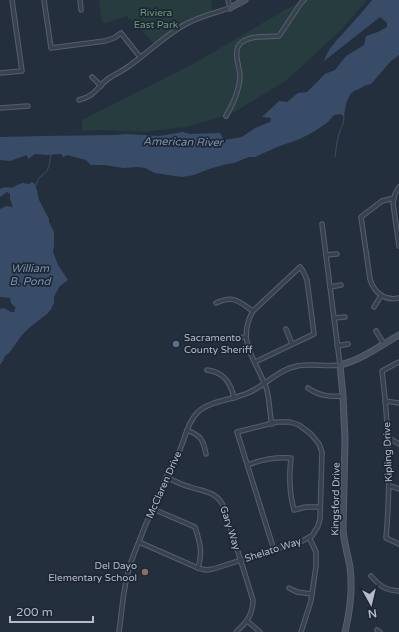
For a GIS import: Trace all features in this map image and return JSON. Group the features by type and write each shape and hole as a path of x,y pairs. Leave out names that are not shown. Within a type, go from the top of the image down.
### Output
{"street":[{"path":"0,73 22,72 12,0"},
{"path":"44,0 51,48 105,41 114,38 121,33 140,57"},
{"path":"80,0 81,10"},
{"path":"228,0 230,8"},
{"path":"79,100 90,96 102,86 106,80 128,67 182,26 198,18 230,8 245,0"},
{"path":"226,116 236,96 240,76 237,55 240,44 250,39 279,36 304,0"},
{"path":"92,77 102,86"},
{"path":"0,108 28,106"},
{"path":"399,187 394,198 399,246"},
{"path":"394,198 382,201 361,216 370,279 373,287 381,296 388,298 399,298"},
{"path":"322,224 340,364 360,358 399,335"},
{"path":"326,255 337,254"},
{"path":"255,362 314,334 307,280 304,271 300,267 273,294 253,311 249,319 246,336 248,347 265,384 268,394 272,424"},
{"path":"330,287 341,285"},
{"path":"374,307 381,296"},
{"path":"216,303 227,299 233,299 253,311"},
{"path":"334,318 345,316"},
{"path":"286,329 292,344"},
{"path":"376,331 384,344"},
{"path":"234,338 246,336"},
{"path":"337,346 348,344"},
{"name":"Kipling Drive","path":"399,362 382,371 388,438 389,486 386,538 399,544"},
{"name":"McClaren Drive","path":"120,632 126,578 129,567 166,478 178,455 192,418 201,410 210,405 250,392 265,384 281,372 302,365 331,366 340,364"},
{"name":"Kingsford Drive","path":"340,364 345,433 343,530 350,566 351,586 350,604 345,632"},
{"path":"207,370 215,372 226,379 231,387 234,398"},
{"path":"308,388 325,396 343,396"},
{"path":"385,401 399,403"},
{"name":"Shelato Way","path":"139,542 198,568 211,570 309,538 314,533 320,519 322,456 321,448 317,440 310,432 294,423 286,422 237,432 248,465"},
{"path":"187,430 202,439 205,445 206,454"},
{"path":"388,438 399,444"},
{"path":"274,550 248,465 271,458 291,458 290,484 294,510 306,507 320,507"},
{"name":"Gary Way","path":"166,478 184,486 211,493 221,501 253,600 251,613 247,622"},
{"path":"389,486 399,489"},
{"path":"153,509 195,527 201,549 201,559 198,568"},
{"path":"301,632 312,594 316,560 314,548 309,538"},
{"path":"371,576 382,587 390,591 399,591"},
{"path":"289,588 296,592 312,594"},
{"path":"236,632 247,622 260,632"}],"green space":[{"name":"Riviera East Park","path":"99,0 211,0 212,11 191,19 174,28 154,44 135,23 126,16 106,23 102,22"},
{"path":"302,0 367,0 342,29 287,80 231,114 186,127 143,132 103,130 82,131 82,120 193,64"}],"water":[{"name":"American River","path":"372,0 399,0 399,55 391,61 371,84 351,93 346,103 344,117 341,114 334,115 328,122 300,139 255,157 249,157 194,175 182,177 155,173 145,168 138,167 123,168 105,165 91,165 86,160 67,155 63,157 61,154 35,154 28,159 27,155 10,161 0,160 0,137 125,134 159,136 183,132 190,134 220,133 224,140 242,137 255,128 270,122 271,118 262,117 279,101 287,102 298,93 307,92 325,74 335,70 346,56 364,45 366,36 387,27 387,23 380,17 324,61 334,44"},
{"name":"William B. Pond","path":"31,182 34,183 39,200 54,232 53,252 58,265 68,280 59,287 54,297 54,303 47,314 22,335 9,353 5,356 0,365 0,309 4,308 11,312 15,312 14,310 16,308 11,303 10,298 0,297 0,209 6,206 13,207 10,194 7,192 0,197 0,189 4,187 14,187 22,183 30,184"}],"waterway":[{"path":"335,157 344,117"},
{"path":"35,186 39,178 47,171 51,155"}],"place":[{"name":"Sacramento County Sheriff","path":"176,344"},
{"name":"Del Dayo Elementary School","path":"145,572"}]}
